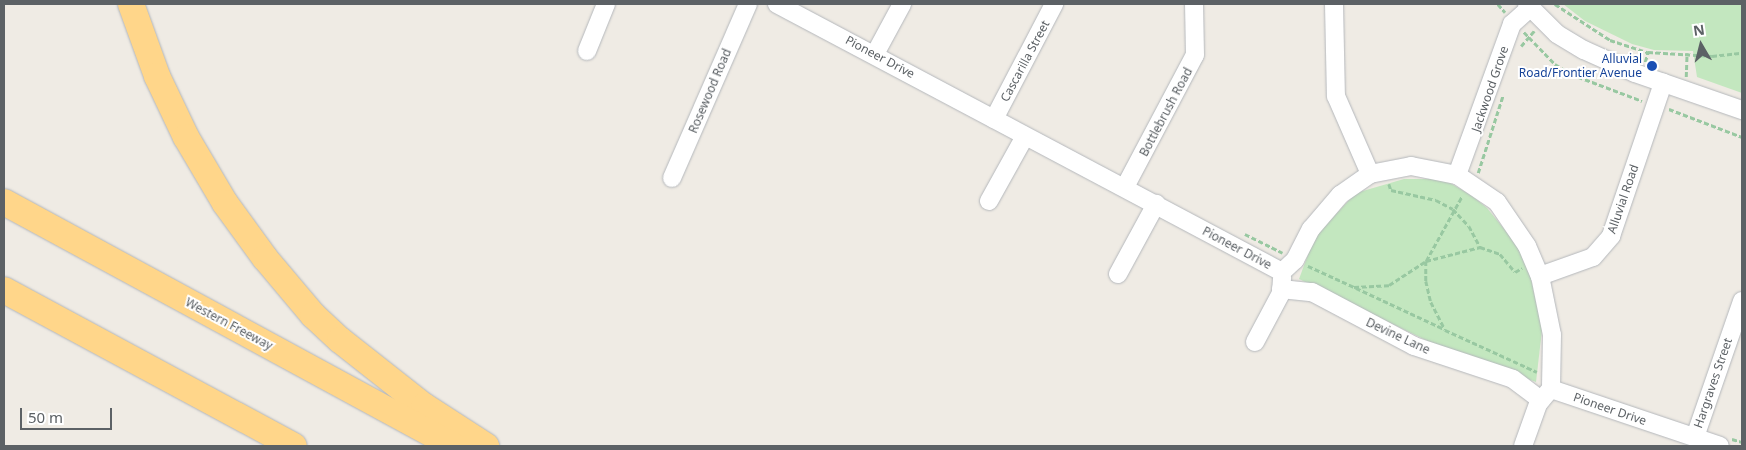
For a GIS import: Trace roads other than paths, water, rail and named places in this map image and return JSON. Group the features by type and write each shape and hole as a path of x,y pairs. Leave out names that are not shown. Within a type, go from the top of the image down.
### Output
{"highway":[{"path":"131,4 157,76 186,137 225,203 264,258 313,315 340,340 417,402 486,446"},
{"name":"Western Freeway","path":"4,202 454,446"},
{"path":"4,290 294,446"}],"street":[{"path":"587,51 606,4"},
{"name":"Rosewood Road","path":"672,178 748,4"},
{"name":"Pioneer Drive","path":"777,4 1125,187 1281,280 1295,260 1311,229 1340,195 1377,172 1411,166 1464,180 1497,202 1537,269 1552,335 1547,389 1720,446"},
{"path":"875,54 902,4"},
{"name":"Cascarilla Street","path":"994,119 1054,4"},
{"name":"Bottlebrush Road","path":"1125,187 1195,55 1194,4"},
{"path":"1334,4 1336,96 1377,172"},
{"path":"1529,6 1557,34 1584,50 1663,83 1742,110"},
{"name":"Jackwood Grove","path":"1464,180 1514,22 1529,6"},
{"name":"Alluvial Road","path":"1537,269 1593,257 1603,248 1611,236 1663,83"},
{"path":"990,201 1025,136"},
{"path":"1118,274 1156,204"},
{"path":"1255,342 1281,280"},
{"name":"Devine Lane","path":"1281,280 1312,292 1414,346 1513,380 1547,389"},
{"name":"Hargraves Street","path":"1694,437 1742,301"},
{"path":"1523,446 1547,389"}],"place":[{"name":"Alluvial Road/Frontier Avenue","path":"1652,66"}]}
